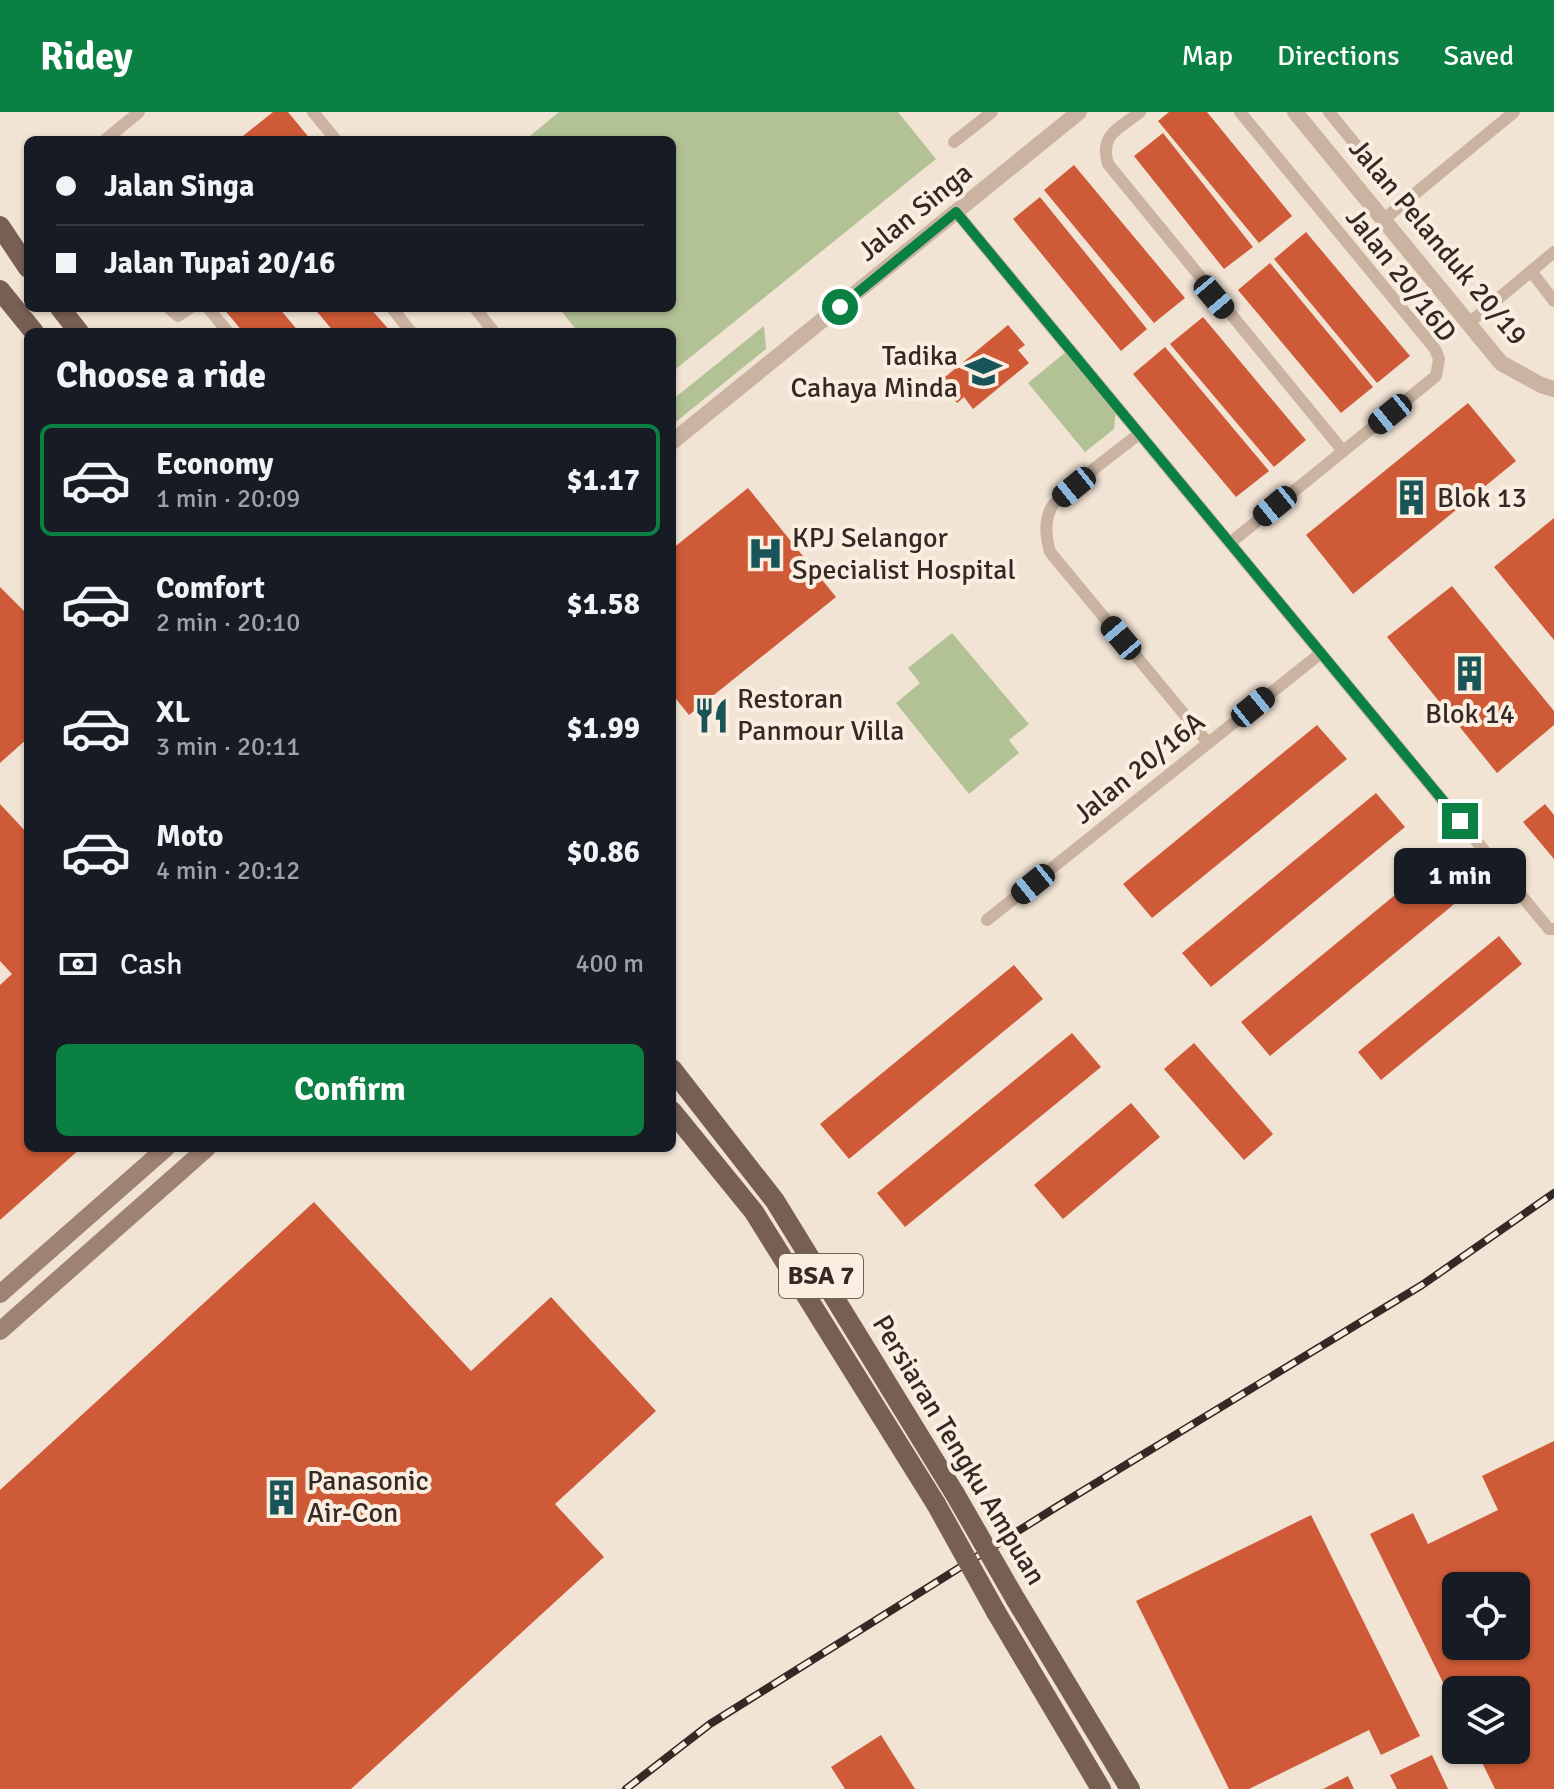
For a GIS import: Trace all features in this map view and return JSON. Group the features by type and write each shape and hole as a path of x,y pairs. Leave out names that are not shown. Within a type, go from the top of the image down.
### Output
{"main road":[{"path":"0,226 24,263"},
{"path":"0,237 24,264"},
{"path":"1,291 31,328"},
{"path":"63,312 76,328"},
{"name":"Persiaran Tengku Ampuan","path":"676,1074 775,1201 955,1494 1130,1789"},
{"name":"Persiaran Tengku Ampuan","path":"676,1116 754,1212 936,1504 1101,1789"},
{"path":"0,1294 161,1152"},
{"path":"0,1331 202,1152"}],"street":[{"path":"110,136 139,112"},
{"path":"313,112 330,136"},
{"path":"954,142 992,112"},
{"name":"Jalan Singa","path":"676,439 1079,112"},
{"path":"1140,112 1107,138 1104,150 1108,164 1343,451"},
{"name":"Jalan 20/16D","path":"1230,543 1436,376 1439,359 1435,349 1240,112"},
{"name":"Jalan Pelanduk 20/19","path":"1295,112 1501,363 1554,389"},
{"path":"1329,112 1378,172"},
{"path":"1383,220 1508,114"},
{"path":"956,212 1549,929 1554,929"},
{"path":"1469,323 1554,252"},
{"path":"1531,271 1554,301"},
{"path":"211,312 225,328"},
{"path":"395,312 408,328"},
{"path":"478,312 491,328"},
{"path":"1139,434 1052,505 1046,524 1046,538 1050,552 1208,743"},
{"name":"Jalan 20/16A","path":"987,920 1321,653"}],"green space":[{"path":"559,112 898,112 936,159 676,369 676,328 575,328 562,312 676,312 676,136 530,136"},
{"path":"764,326 766,349 676,422 676,397"},
{"path":"1067,351 1116,410 1114,429 1085,452 1028,383"},
{"path":"952,633 1029,724 1009,740 1019,753 969,794 896,703 920,683 908,668"}],"building":[{"path":"273,112 288,112 308,136 243,136"},
{"path":"1169,112 1207,112 1292,216 1259,243 1158,121"},
{"path":"1163,133 1253,247 1224,269 1134,156"},
{"path":"1074,165 1185,298 1154,323 1044,190"},
{"path":"1040,197 1147,329 1121,351 1013,219"},
{"path":"1306,232 1410,356 1377,383 1274,259"},
{"path":"1270,263 1373,387 1341,413 1238,290"},
{"path":"226,312 282,312 296,328 240,328"},
{"path":"317,312 374,312 388,328 331,328"},
{"path":"1203,317 1306,440 1274,467 1170,344"},
{"name":"Tadika Cahaya Minda","path":"1008,325 1025,345 1018,350 1029,363 973,409 964,397 957,403 939,382"},
{"path":"1165,347 1269,471 1236,497 1133,374"},
{"name":"Blok 13","path":"1468,403 1516,461 1353,594 1306,535"},
{"path":"748,488 836,597 689,715 676,699 676,546"},
{"path":"1554,518 1554,640 1494,567"},
{"name":"Blok 14","path":"1452,586 1554,711 1554,725 1497,773 1387,637"},
{"path":"0,587 24,611 24,742 0,763"},
{"path":"1317,725 1347,759 1152,918 1123,884"},
{"path":"1376,793 1405,827 1211,987 1182,953"},
{"path":"0,804 24,830 24,1152 76,1152 0,1220 0,985 12,974 0,961"},
{"path":"1545,804 1554,815 1554,859 1523,822"},
{"path":"1435,862 1464,896 1270,1056 1241,1022"},
{"path":"1499,936 1522,964 1381,1080 1358,1052"},
{"path":"1014,965 1043,999 849,1159 820,1124"},
{"path":"1072,1033 1101,1067 905,1227 877,1193"},
{"path":"1194,1043 1273,1134 1244,1160 1164,1069"},
{"path":"1131,1103 1160,1137 1063,1219 1034,1185"},
{"name":"Panasonic Air-Con","path":"314,1202 471,1371 551,1297 656,1411 555,1504 604,1557 351,1789 0,1789 0,1490"},
{"path":"1554,1441 1554,1789 1495,1789 1483,1764 1530,1764 1530,1676 1442,1676 1442,1681 1370,1534 1413,1513 1428,1544 1498,1510 1482,1476"},
{"path":"1311,1515 1420,1736 1381,1755 1369,1730 1249,1789 1229,1789 1136,1601"},
{"path":"881,1735 915,1789 845,1789 831,1767"},
{"path":"1432,1755 1448,1789 1397,1789 1390,1775"},
{"path":"1348,1776 1354,1789 1323,1789"}],"railway":[{"path":"626,1789 710,1724 1058,1506 1422,1285 1554,1193"}],"place":[{"name":"Tadika Cahaya Minda","path":"984,372"},
{"name":"Blok 13","path":"1411,498"},
{"name":"KPJ Selangor Specialist Hospital","path":"766,554"},
{"name":"Blok 14","path":"1470,674"},
{"name":"Restoran Panmour Villa","path":"711,715"},
{"name":"Panasonic Air-Con","path":"281,1497"}],"route":[{"path":"840,307 956,212 1460,821"}]}
